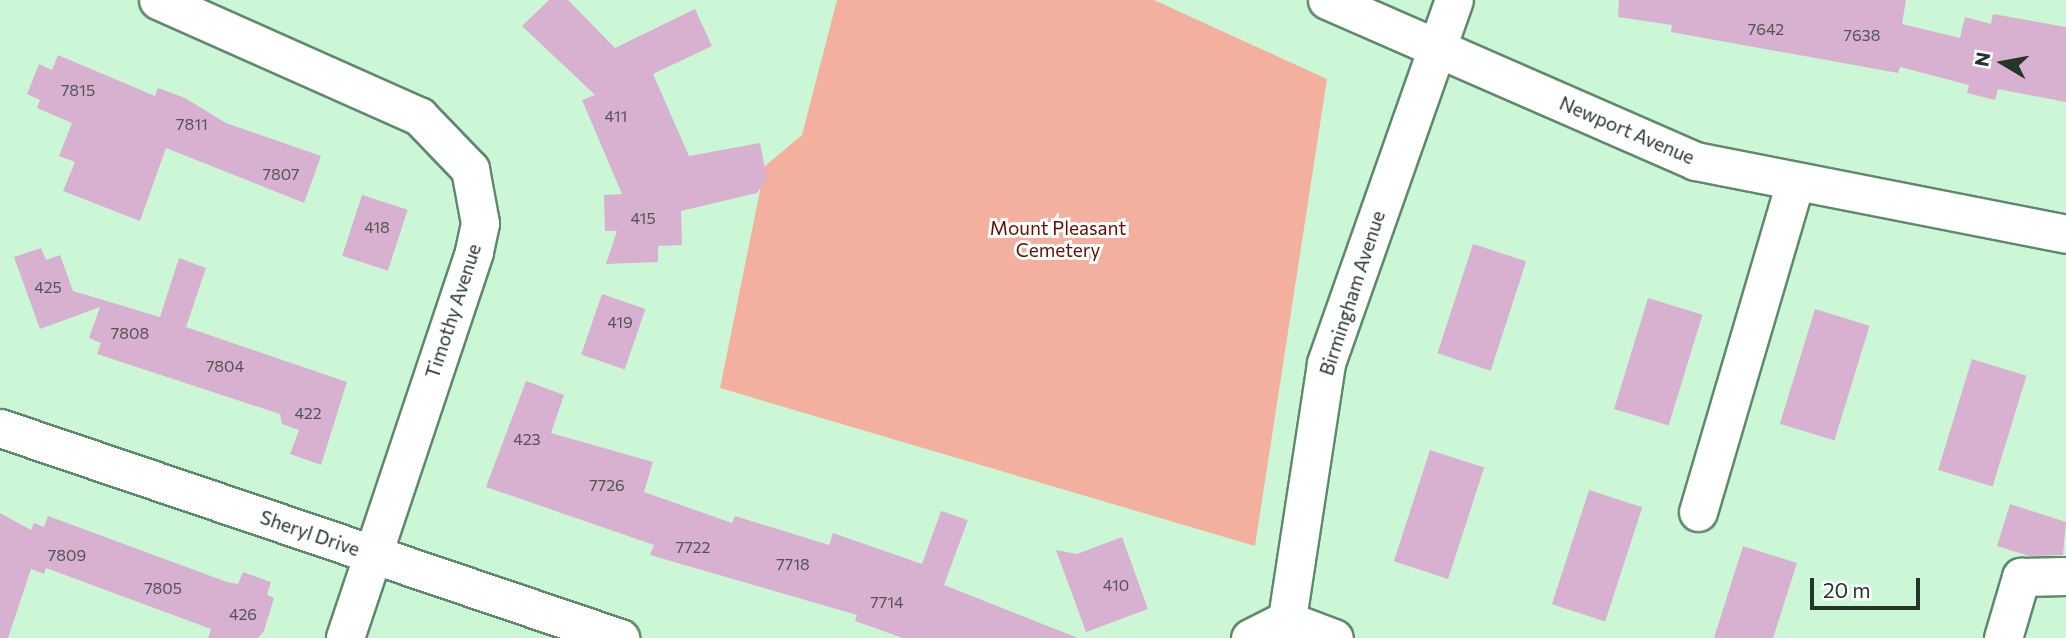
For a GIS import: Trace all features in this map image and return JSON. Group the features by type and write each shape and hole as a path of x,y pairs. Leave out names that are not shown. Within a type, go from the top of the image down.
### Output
{"street":[{"name":"Timothy Avenue","path":"158,0 419,116 470,169 480,223 474,252 345,638"},
{"name":"Newport Avenue","path":"1327,0 1695,161 2066,234"},
{"name":"Birmingham Avenue","path":"1285,629 1326,363 1435,47 1454,0"},
{"path":"1698,512 1795,182"},
{"name":"Sheryl Drive","path":"0,428 620,638"},
{"path":"2003,638 2021,577 2066,576"},
{"path":"1250,638 1285,629 1334,638"}],"green space":[{"name":"Mount Pleasant Cemetery","path":"837,0 1154,0 1327,79 1255,546 720,388 765,166 802,135"}],"building":[{"path":"549,0 568,0 615,48 695,9 712,46 653,74 689,156 760,143 767,178 757,193 681,211 682,245 658,246 658,262 606,264 617,231 605,231 604,195 622,194 582,100 595,95 522,26"},
{"path":"1619,0 1906,0 1902,24 1960,38 1965,17 1991,24 1993,14 2066,27 2066,102 1998,89 1995,100 1967,93 1969,85 1900,67 1898,73 1671,32 1672,25 1618,17"},
{"path":"58,55 155,96 158,88 185,98 226,123 321,156 304,203 166,148 140,221 63,191 75,162 59,156 72,123 37,108 40,100 27,94 39,64 52,70"},
{"path":"362,195 408,210 388,271 342,256"},
{"path":"1473,244 1526,261 1491,371 1437,353"},
{"path":"41,248 46,260 60,255 73,291 160,317 179,258 206,268 186,327 347,382 321,465 290,454 299,430 282,424 280,414 97,354 101,343 89,338 100,307 40,329 14,257"},
{"path":"602,294 645,309 625,369 581,355"},
{"path":"1648,298 1703,315 1669,426 1614,409"},
{"path":"1815,309 1870,326 1834,440 1780,424"},
{"path":"1972,359 2027,376 1993,487 1938,470"},
{"path":"526,381 564,395 551,433 653,462 644,492 732,523 735,516 829,545 833,533 922,564 941,511 968,520 944,585 1078,638 903,638 855,621 857,615 650,555 654,545 486,487"},
{"path":"1430,450 1484,468 1448,579 1394,561"},
{"path":"1589,490 1642,507 1605,621 1552,604"},
{"path":"2010,504 2066,522 2063,555 2029,556 1997,546"},
{"path":"0,513 31,530 34,523 44,527 48,516 227,582 238,584 243,572 271,582 267,595 274,598 264,631 258,638 208,638 211,629 46,568 44,574 31,569 8,638 0,638"},
{"path":"1122,537 1148,609 1086,632 1056,550 1077,554"},
{"path":"1743,546 1797,563 1773,638 1714,638"}]}
